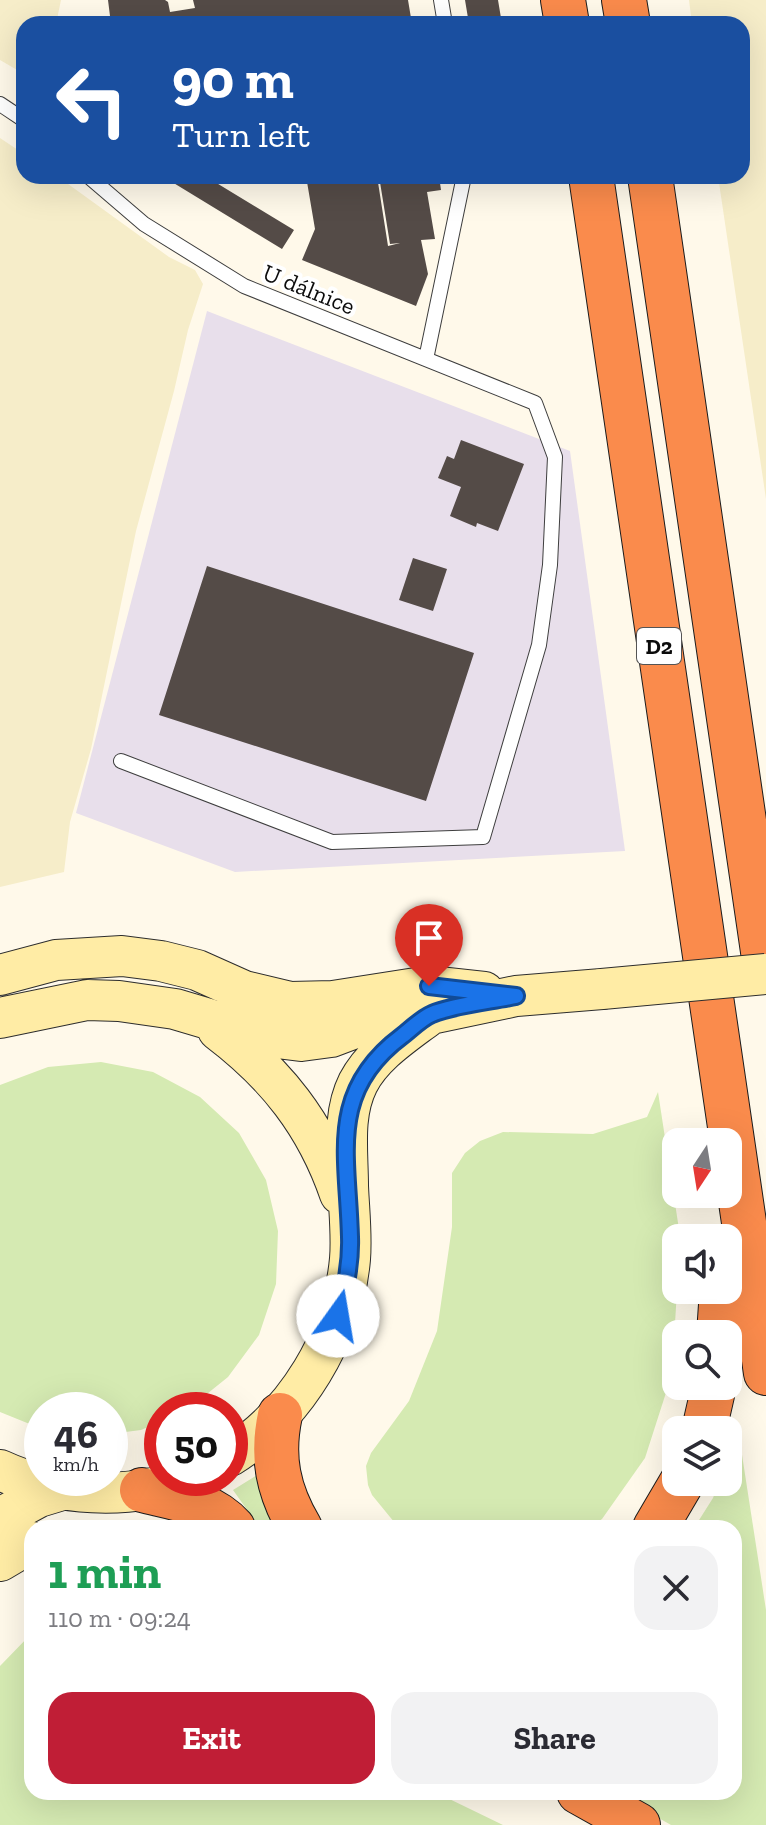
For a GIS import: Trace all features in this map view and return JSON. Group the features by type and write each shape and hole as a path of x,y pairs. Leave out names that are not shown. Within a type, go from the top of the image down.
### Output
{"highway":[{"name":"D2","path":"592,184 766,1373"},
{"name":"D2","path":"651,184 766,973"},
{"path":"722,1074 724,1128"},
{"path":"280,1415 276,1436 278,1477 283,1496 296,1520"},
{"path":"142,1490 195,1503 224,1520"},
{"path":"660,1520 674,1496"},
{"path":"593,1800 638,1825"}],"main road":[{"path":"0,975 56,960 122,956 197,970 244,991 290,1002 333,1001 429,986 516,996"},
{"path":"7,1020 54,1006 98,1000 150,1004 269,1037 301,1041 331,1037 368,1023 431,1014 516,996 766,973"},
{"path":"248,1445 280,1415 305,1383 338,1316 350,1260 347,1130 349,1107 357,1086 364,1072 390,1045 431,1014"},
{"path":"202,1018 251,1055 303,1116 320,1143 349,1219"},
{"path":"0,1470 24,1478"},
{"path":"128,1491 142,1490"},
{"path":"0,1518 42,1496"},
{"path":"0,1561 24,1547"}],"lane":[{"name":"U dálnice","path":"97,184 144,224 244,286 535,403 555,457 550,565 539,645 483,837 332,842 121,761"},
{"path":"426,359 462,184"}],"shaded area":[{"path":"0,0 61,0 58,16 16,16 16,69 0,60"},
{"path":"689,0 766,0 766,499 719,184 750,184 750,16 691,16"},
{"path":"0,138 16,149 16,184 68,184 169,257 195,270 203,284 188,330 136,531 91,749 70,822 64,872 0,887"},
{"path":"207,311 570,451 625,851 235,872 76,813"}],"green space":[{"path":"101,1062 153,1072 200,1097 239,1133 266,1180 278,1231 276,1284 259,1335 228,1377 209,1392 144,1392 144,1429 141,1430 128,1432 128,1392 24,1392 24,1422 0,1412 0,1085 48,1067"},
{"path":"658,1092 664,1128 662,1208 676,1208 678,1224 662,1224 662,1304 676,1304 675,1320 662,1320 664,1400 645,1458 601,1520 392,1520 372,1495 366,1466 371,1453 409,1401 437,1331 452,1227 452,1173 465,1153 480,1141 503,1132 593,1134 647,1117"},
{"path":"742,1455 766,1610 766,1825 671,1825 627,1800 742,1800 742,1520 699,1520 713,1498 742,1496"},
{"path":"257,1475 278,1520 254,1520 237,1496 248,1496 248,1481"},
{"path":"24,1641 24,1800 451,1800 503,1825 0,1825 0,1666"}],"building":[{"path":"108,0 165,0 170,12 195,8 193,0 408,0 411,16 110,16"},
{"path":"465,0 498,0 501,16 468,16"},
{"path":"175,184 218,184 294,230 282,249"},
{"path":"307,184 378,184 388,246 400,243 390,244 380,184 440,184 441,190 427,192 435,239 421,240 428,274 416,306 302,260 315,229"},
{"path":"461,440 524,464 498,531 477,523 476,527 450,516 461,487 438,478 447,456 454,459"},
{"path":"413,558 447,569 433,611 399,600"},
{"path":"207,566 474,653 426,801 159,715"}],"route":[{"path":"338,1316 350,1260 349,1107 364,1072 390,1045 431,1014 516,996 429,986"}]}
